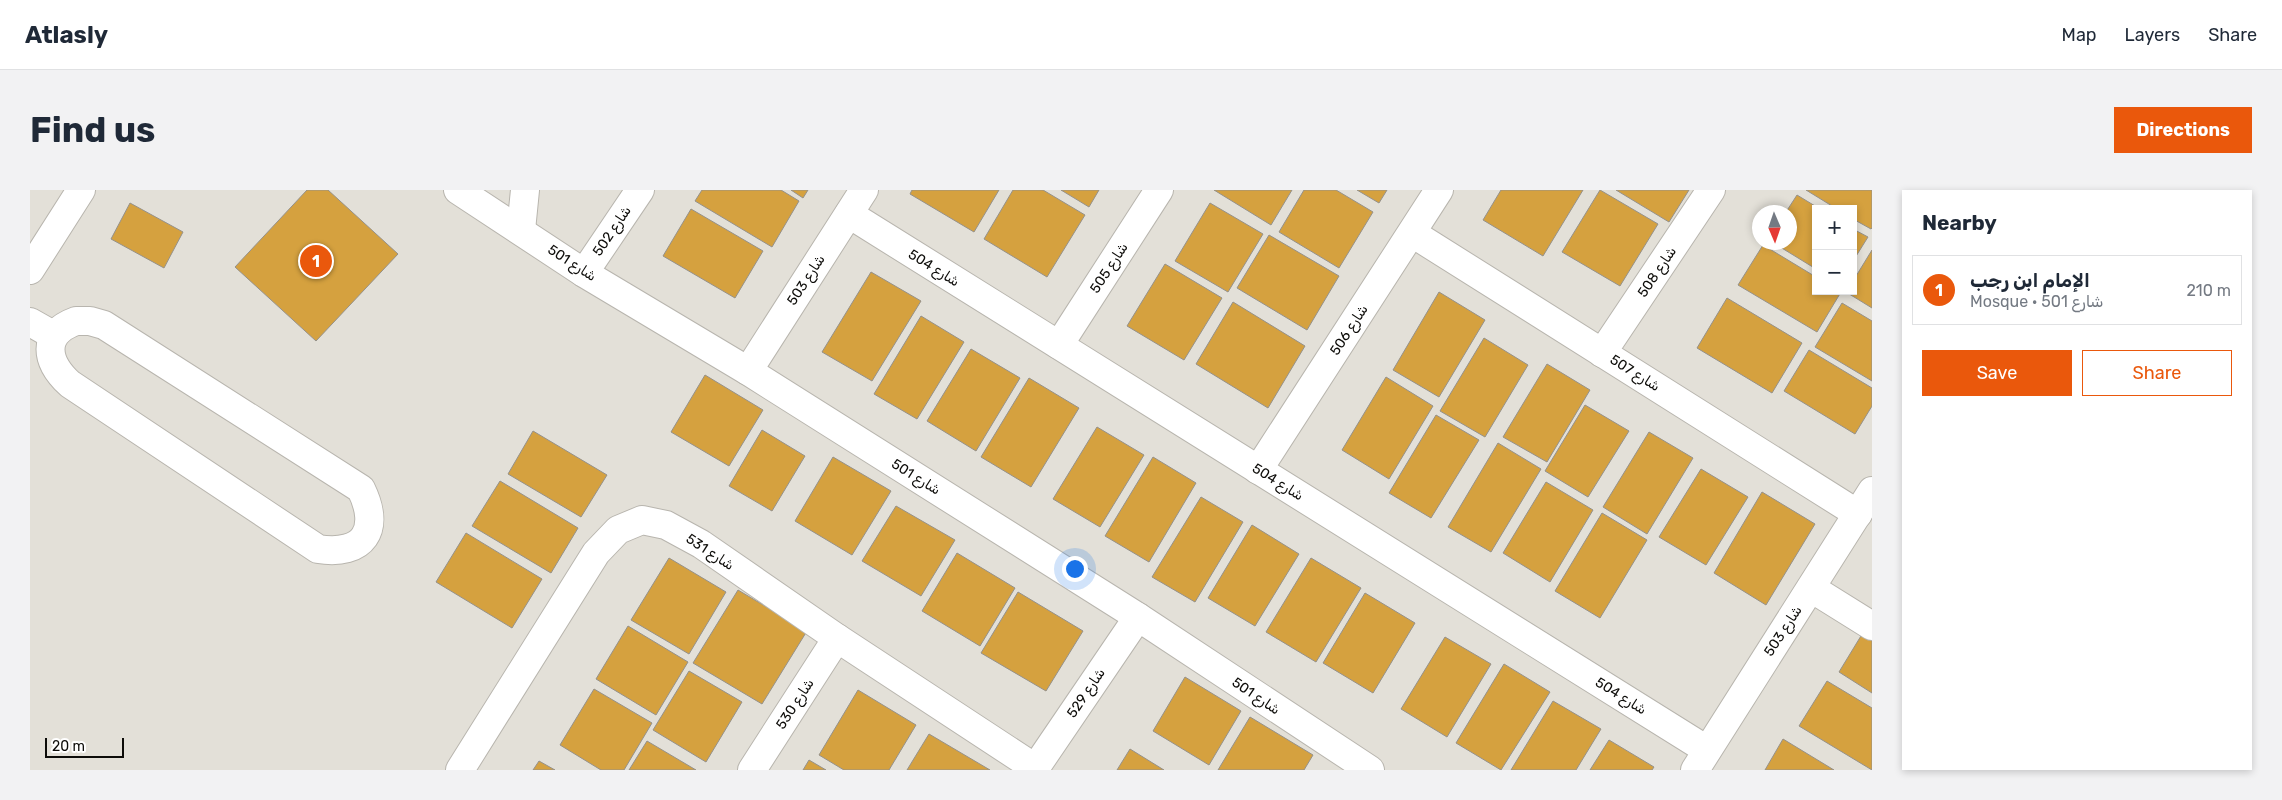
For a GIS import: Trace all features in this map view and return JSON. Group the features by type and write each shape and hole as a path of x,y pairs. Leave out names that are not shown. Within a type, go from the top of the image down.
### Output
{"street":[{"path":"30,270 81,190"},
{"name":"شارع 501","path":"458,190 584,272 748,371 1138,617 1337,761 1370,770"},
{"path":"521,230 525,190"},
{"name":"شارع 502","path":"584,272 640,190"},
{"name":"شارع 503","path":"748,371 864,190"},
{"name":"شارع 505","path":"1059,345 1159,190"},
{"name":"شارع 506","path":"1258,470 1439,190"},
{"name":"شارع 508","path":"1602,353 1711,190"},
{"name":"شارع 504","path":"849,214 1258,470 1701,760"},
{"name":"شارع 507","path":"1412,233 1858,514"},
{"path":"76,321 90,321 104,325 361,489 369,510 370,521 365,536 354,547 331,551 318,548 70,384 58,373 52,362 50,348 53,335 64,325 76,321"},
{"path":"30,322 53,335"},
{"name":"شارع 503","path":"1701,760 1872,491"},
{"name":"شارع 531","path":"460,770 596,553 618,530 642,520 666,524 701,544 837,638 1034,769"},
{"path":"1811,588 1872,626"},
{"name":"شارع 529","path":"1034,769 1138,617"},
{"name":"شارع 530","path":"752,770 837,638"}],"building":[{"path":"307,190 328,190 398,254 316,341 235,267"},
{"path":"702,190 781,190 799,201 772,247 695,201"},
{"path":"791,190 808,190 803,198"},
{"path":"912,190 999,190 974,232 910,194"},
{"path":"1013,190 1043,190 1085,215 1047,277 984,239"},
{"path":"1061,190 1099,190 1089,207"},
{"path":"1214,190 1292,190 1271,225"},
{"path":"1304,190 1336,190 1373,212 1339,268 1279,232"},
{"path":"1357,190 1387,190 1379,203"},
{"path":"1501,190 1583,190 1543,256 1483,220"},
{"path":"1600,190 1658,224 1620,286 1562,252"},
{"path":"1616,190 1689,190 1669,222"},
{"path":"1806,190 1872,190 1872,228 1857,221 1857,205 1830,205"},
{"path":"1797,195 1813,205 1812,267 1785,250 1797,250 1797,205 1791,205"},
{"path":"130,203 183,232 164,268 111,239"},
{"path":"1210,203 1263,234 1228,292 1175,261"},
{"path":"691,209 763,251 735,298 663,256"},
{"path":"1857,231 1868,237 1857,255"},
{"path":"1269,235 1339,276 1307,330 1237,288"},
{"path":"1760,250 1771,250 1812,275 1812,295 1839,295 1817,332 1738,285"},
{"path":"1872,250 1872,308 1851,295 1857,295 1857,274"},
{"path":"1165,264 1222,298 1184,360 1127,326"},
{"path":"871,272 921,301 872,381 822,352"},
{"path":"1439,292 1485,320 1439,397 1393,370"},
{"path":"1727,298 1802,343 1772,393 1697,348"},
{"path":"1233,302 1305,346 1268,408 1196,364"},
{"path":"1842,303 1872,321 1872,381 1815,347"},
{"path":"921,316 964,342 917,419 874,394"},
{"path":"1484,338 1528,365 1485,437 1440,411"},
{"path":"971,349 1020,378 976,451 927,421"},
{"path":"1809,350 1872,388 1872,406 1855,434 1784,391"},
{"path":"1547,364 1590,390 1547,462 1503,437"},
{"path":"705,375 763,410 729,466 671,432"},
{"path":"1386,377 1433,406 1389,479 1342,450"},
{"path":"1029,378 1079,408 1031,487 981,457"},
{"path":"1585,405 1629,431 1588,497 1545,471"},
{"path":"1436,415 1479,440 1431,518 1389,493"},
{"path":"1097,427 1144,455 1100,527 1053,499"},
{"path":"762,430 805,456 772,511 729,486"},
{"path":"533,431 607,475 581,517 508,474"},
{"path":"1649,432 1693,458 1647,534 1603,507"},
{"path":"1498,443 1541,469 1491,552 1448,527"},
{"path":"833,457 891,491 852,555 795,521"},
{"path":"1153,457 1196,483 1149,562 1105,536"},
{"path":"1701,469 1748,497 1706,565 1659,537"},
{"path":"500,481 578,528 551,573 472,526"},
{"path":"1546,482 1593,510 1550,582 1503,553"},
{"path":"1762,492 1815,524 1766,605 1714,573"},
{"path":"1201,497 1243,522 1195,602 1152,577"},
{"path":"896,506 955,540 921,596 862,561"},
{"path":"1602,513 1647,540 1600,618 1555,591"},
{"path":"1252,525 1299,554 1255,626 1208,598"},
{"path":"466,533 542,579 512,628 436,582"},
{"path":"957,553 1015,588 980,646 922,611"},
{"path":"669,558 726,592 689,654 631,620"},
{"path":"1311,558 1361,588 1316,662 1266,632"},
{"path":"738,590 807,631 762,704 693,663"},
{"path":"1018,592 1083,631 1046,691 981,653"},
{"path":"1365,593 1415,623 1373,693 1323,663"},
{"path":"628,626 688,662 656,715 596,679"},
{"path":"1864,631 1872,636 1872,693 1839,672"},
{"path":"1445,637 1491,664 1447,737 1401,709"},
{"path":"1504,664 1550,692 1501,770 1456,743"},
{"path":"689,671 742,702 706,762 653,730"},
{"path":"1185,677 1241,711 1209,765 1153,731"},
{"path":"1827,681 1872,708 1872,770 1799,726"},
{"path":"594,689 652,723 624,770 601,770 560,745"},
{"path":"858,690 916,725 889,770 844,770 819,755"},
{"path":"1553,701 1601,729 1576,770 1511,770"},
{"path":"1250,717 1313,755 1304,770 1218,770"},
{"path":"929,734 990,770 907,770"},
{"path":"1783,739 1834,770 1765,770"},
{"path":"1609,740 1654,767 1652,770 1590,770"},
{"path":"647,741 696,770 629,770"},
{"path":"1130,749 1164,770 1117,770"},
{"path":"809,760 826,770 803,770"},
{"path":"539,761 555,770 533,770"}],"place":[{"name":"الإمام ابن رجب","path":"316,261"}]}
